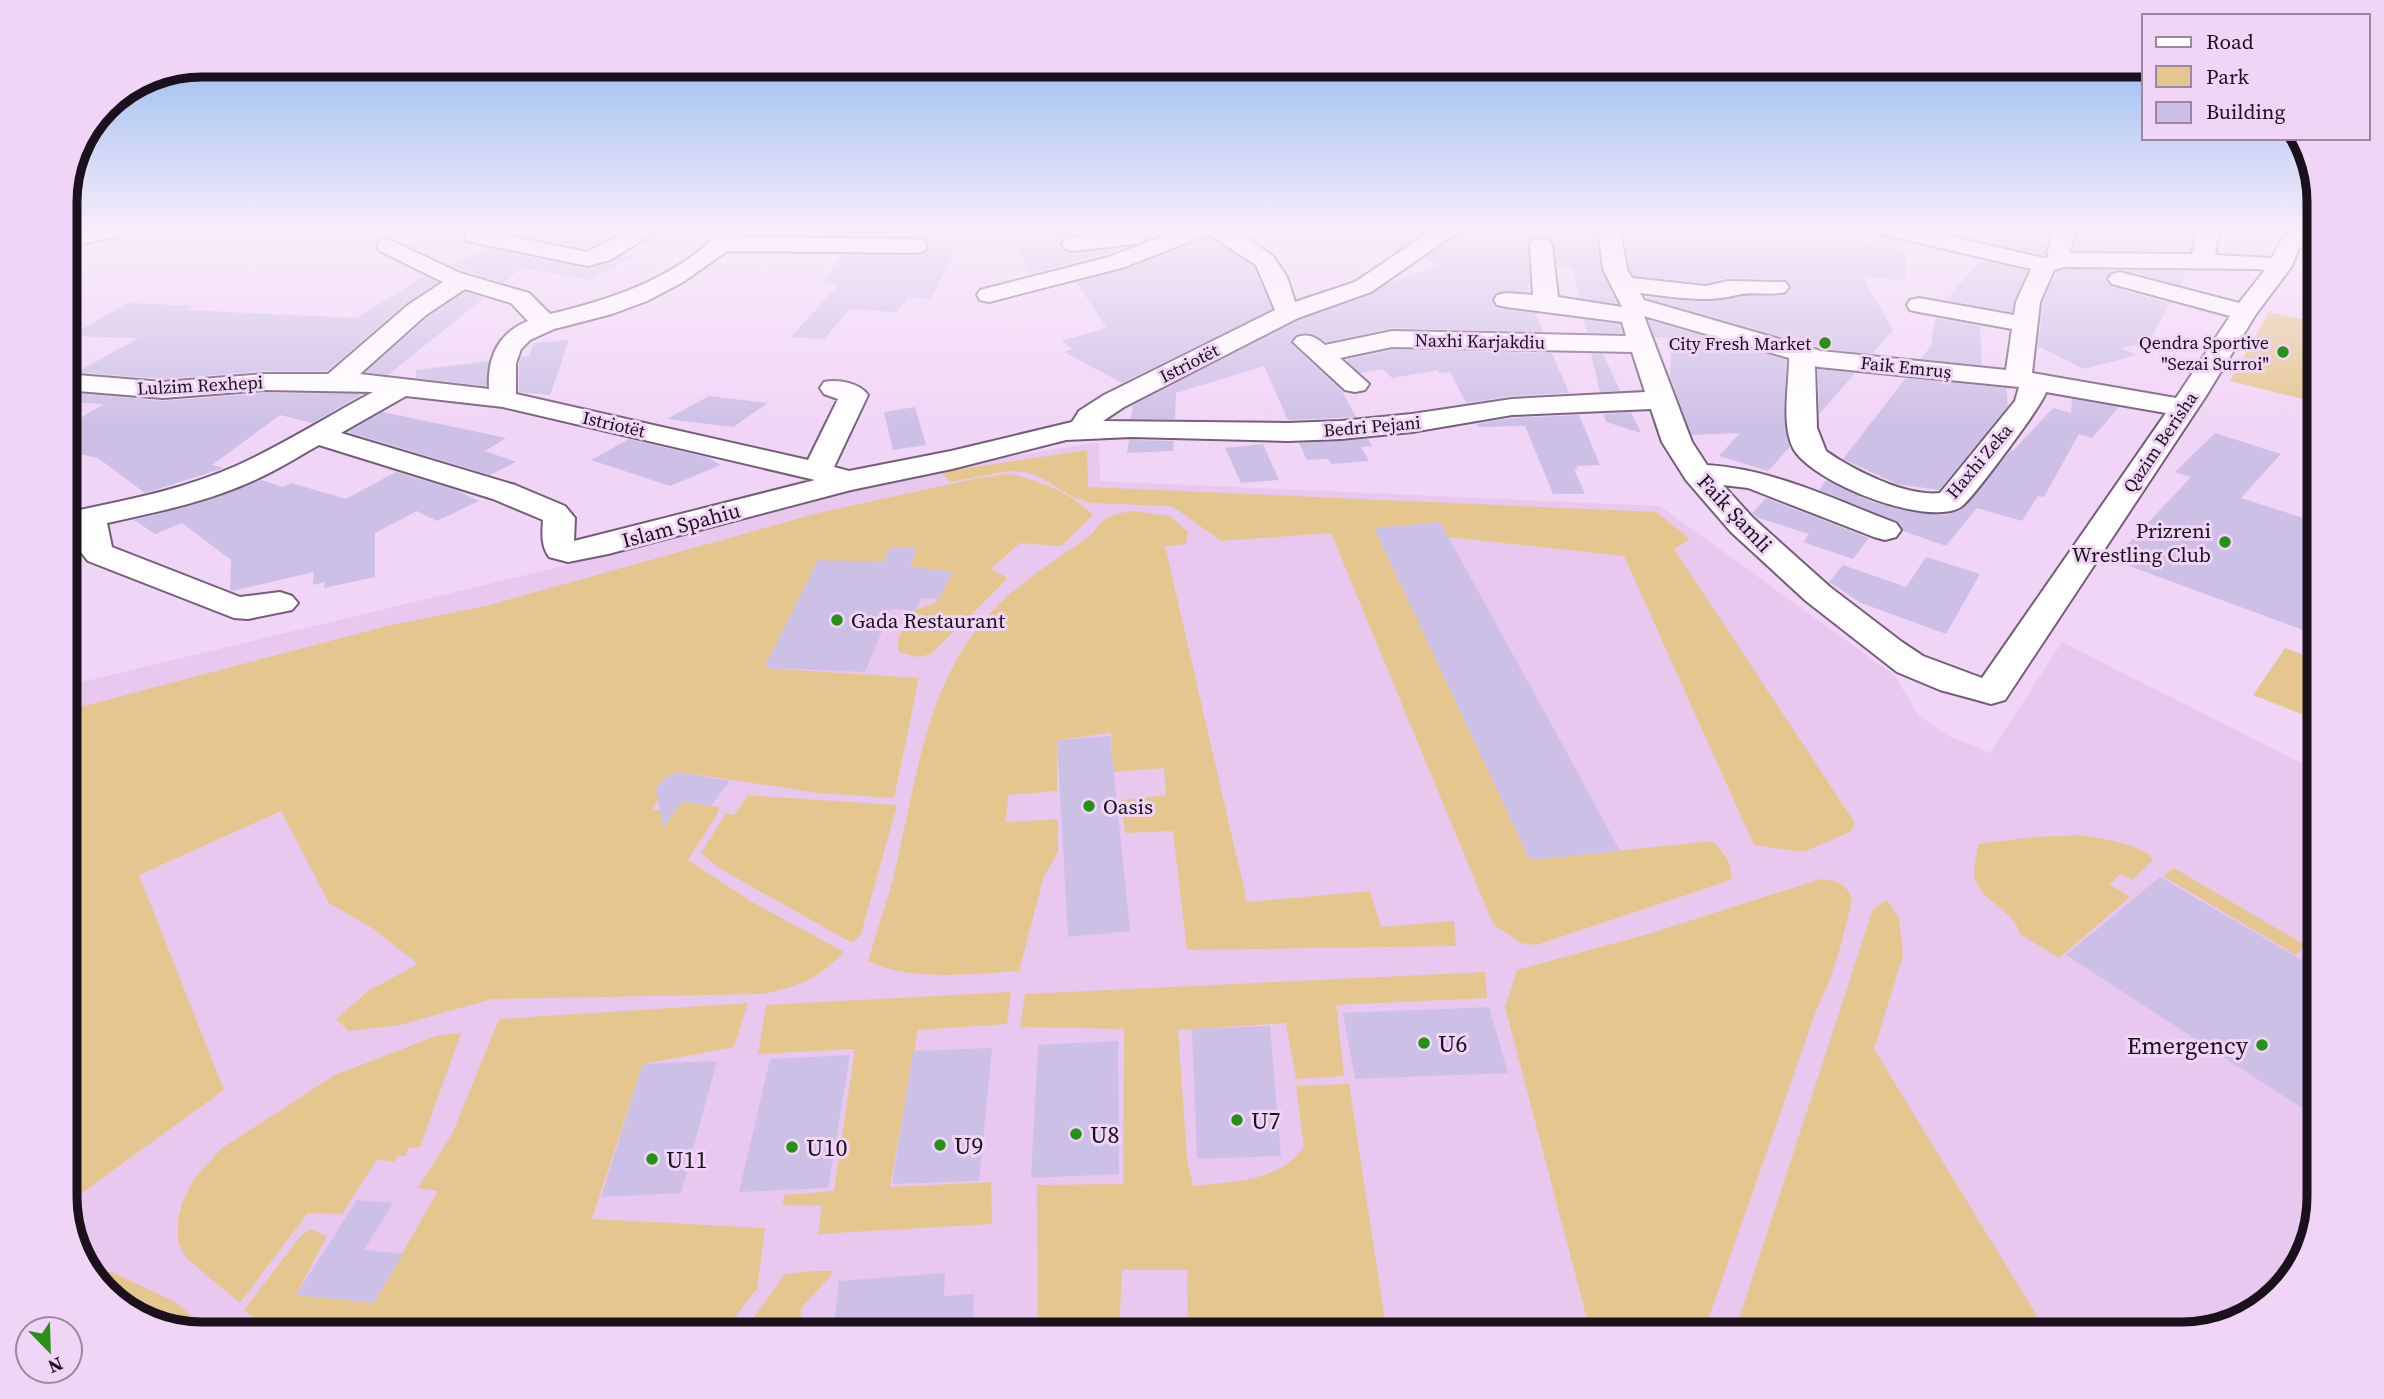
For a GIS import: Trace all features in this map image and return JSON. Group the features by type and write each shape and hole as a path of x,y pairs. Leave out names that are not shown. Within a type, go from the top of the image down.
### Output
{"street":[{"path":"335,382 417,310 441,294"},
{"path":"507,294 520,298 545,324"},
{"path":"503,399 500,372 503,356 515,340 545,324 644,294"},
{"path":"1278,294 1280,318 1355,384"},
{"name":"Istriotët","path":"1083,429 1089,417 1114,401 1280,318 1343,294"},
{"path":"1545,294 1546,303"},
{"name":"Faik Şamli","path":"1626,294 1676,442 1698,474 1742,525 1782,562 1889,650 1910,664 1953,682 1991,692"},
{"path":"1506,300 1546,303 1630,302 1695,294"},
{"name":"Haxhi Zeka","path":"1823,464 1914,500 1936,504 1951,500 2031,397 2026,380 2025,324 2030,294"},
{"path":"2178,294 2245,312"},
{"name":"Qazim Berisha","path":"1991,692 2258,294"},
{"name":"Faik Emruş","path":"1630,302 1802,356 2026,380 2183,408"},
{"path":"1919,305 2025,324"},
{"name":"Naxhi Karjakdiu","path":"1321,354 1392,339 1641,344"},
{"path":"1792,494 1823,464 1807,447 1802,356"},
{"name":"Lulzim Rexhepi","path":"77,383 163,390 265,382 335,382 503,399"},
{"path":"280,603 248,608 234,607 100,554 77,520 164,501 248,472 402,387"},
{"path":"817,471 854,394 834,388"},
{"name":"Istriotët","path":"503,399 817,471 848,481"},
{"name":"Bedri Pejani","path":"1083,429 1288,432 1341,430 1412,423 1512,407 1660,400"},
{"name":"Islam Spahiu","path":"315,434 504,492 554,513 559,518 558,541 561,550 568,552 848,481 952,460 1045,434 1083,429"},
{"path":"1698,474 1733,475 1755,480 1885,530"}],"shaded area":[{"path":"1099,442 1100,481 1660,506 1894,675 1919,716 1949,736 1990,753 2062,642 2307,766 2307,1198 2303,1230 2290,1260 2271,1286 2245,1305 2215,1318 2182,1322 202,1322 169,1318 154,1313 113,1286 90,1253 79,1222 77,1206 77,683 559,567 790,500 982,461"}],"green space":[{"name":"Qendra Sportive \"Sezai Surroi\"","path":"2269,312 2307,320 2307,400 2230,381"},
{"path":"1087,450 1088,487 1656,512 1690,539 1674,549 1855,823 1850,832 1803,852 1754,845 1624,556 1448,537 1440,522 1375,528 1530,860 1712,841 1729,863 1731,879 1719,884 1536,945 1521,943 1493,924 1331,533 1221,541 1172,506 1091,503 1071,496 1040,477 1026,472 1008,471 950,482 941,472"},
{"path":"1009,474 1032,480 1075,500 1093,515 1061,546 1020,543 991,569 1008,578 931,654 917,657 899,652 898,640 909,612 936,603 953,572 933,569 924,581 914,580 911,562 916,548 890,547 882,565 765,668 919,678 894,798 818,793 679,772 667,776 657,787 661,797 652,809 674,813 683,801 719,807 718,813 688,860 752,902 844,952 825,969 796,985 761,994 492,999 400,1025 349,1031 336,1019 368,991 418,964 372,928 329,903 281,811 139,875 224,1090 77,1196 77,708 387,626 486,606 818,513 978,478"},
{"path":"1133,511 1170,516 1188,532 1186,544 1165,546 1247,902 1370,891 1381,927 1454,921 1456,946 1187,950 1173,831 1125,833 1121,800 1166,795 1164,768 1113,772 1111,733 1057,740 1057,791 1008,795 1006,822 1058,819 1058,852 1044,876 1019,971 962,975 922,974 884,968 868,961 890,890 922,749 946,681 963,650 984,620 1008,595 1093,533 1105,520"},
{"path":"2285,648 2307,656 2307,716 2253,695"},
{"path":"728,794 897,805 861,934 852,943 719,868 701,853 726,813 734,815 747,796"},
{"path":"2080,835 2131,846 2148,854 2153,860 2132,880 2121,874 2109,884 2130,897 2059,958 2020,934 2011,917 1981,891 1974,873 1978,844 2033,837"},
{"path":"2174,868 2305,945 2296,955 2163,876"},
{"path":"1821,879 1841,884 1848,890 1852,900 1833,970 1816,1011 1707,1322 1588,1322 1505,1007 1517,970 1648,934"},
{"path":"1887,900 1899,918 1903,956 1874,1049 2041,1322 1738,1322 1873,909"},
{"path":"1485,972 1487,998 1336,1005 1344,1076 1296,1079 1286,1023 1178,1030 1187,1159 1193,1186 1254,1178 1282,1167 1294,1159 1304,1147 1296,1086 1349,1084 1385,1322 1188,1322 1187,1270 1122,1270 1120,1322 1038,1322 1037,1185 1123,1184 1124,1029 1020,1027 1025,994"},
{"path":"1011,992 1007,1024 918,1030 890,1187 991,1182 992,1224 818,1234 822,1206 782,1205 784,1195 834,1191 855,1049 758,1054 766,1005"},
{"path":"748,1003 734,1047 643,1064 592,1219 765,1228 757,1289 731,1322 258,1322 244,1310 299,1238 310,1229 327,1236 296,1295 374,1303 438,1191 418,1188 453,1132 499,1019"},
{"path":"461,1033 420,1147 409,1148 405,1156 398,1156 394,1162 377,1159 342,1214 308,1213 240,1303 187,1259 178,1243 178,1219 183,1200 194,1179 222,1148 335,1075 436,1036"},
{"path":"835,1271 801,1308 800,1322 751,1322 785,1274"},
{"path":"102,1272 112,1272 177,1303 198,1322 154,1313 113,1286"}],"building":[{"path":"395,294 419,294 327,371 265,371 163,379 77,372 139,338 77,336 77,332 127,303 194,306 187,310 356,318"},
{"path":"462,294 484,298 388,375 366,372 428,317"},
{"path":"830,294 932,294 930,299 908,297 896,312 850,309 824,339 791,337"},
{"path":"1084,294 1266,294 1272,309 1122,383 1064,352 1073,349 1061,341 1107,328"},
{"path":"1371,294 1495,294 1492,301 1496,308 1535,313 1543,332 1392,328 1326,342 1310,333 1295,335 1291,344 1342,391 1356,417 1288,420 1264,366 1176,393 1175,419 1131,419 1133,405 1299,320"},
{"path":"1578,294 1612,294 1617,304 1579,298"},
{"path":"1872,294 1893,330 1872,354 1822,348 1646,298 1713,301 1743,296"},
{"path":"1951,294 2017,294 2012,312 1946,300"},
{"path":"2047,294 2138,294 2170,303 2149,342 2120,348 2137,355 2084,369 2038,346 2043,303"},
{"path":"1935,318 1980,326 1982,365 1921,359 1933,343"},
{"path":"1584,320 1620,324 1622,333 1587,333"},
{"path":"1648,320 1786,360 1784,416 1790,447 1768,471 1719,456 1740,433 1692,435 1670,377 1672,338 1655,337"},
{"path":"569,340 550,395 519,392 519,363 521,357 529,356 534,343"},
{"path":"1392,350 1552,353 1569,393 1512,396 1466,403 1450,372 1439,373 1438,370 1392,378 1383,369 1360,373 1346,360"},
{"path":"1591,354 1603,354 1620,391 1600,392"},
{"path":"489,361 486,386 416,378 416,370"},
{"path":"1818,369 1855,373 1819,414"},
{"path":"1906,378 2006,388 2008,406 1939,490 1897,484 1843,459"},
{"path":"265,393 362,394 312,423 280,415 212,465 224,468 145,493 98,458 77,454 77,420 104,404 77,403 77,397 82,394 163,401"},
{"path":"709,396 768,403 733,427 667,419"},
{"path":"2072,399 2119,407 2092,438 2079,434 2044,497 2038,496 2022,521 1977,508 1946,546 1903,531 1897,521 1819,490 1826,480 1870,501 1897,509 1945,515 1962,510 2012,449 2012,452 2053,408 2071,413"},
{"path":"915,407 926,445 893,450 884,412"},
{"path":"383,412 506,438 485,451 516,462 490,475 348,432"},
{"path":"1631,412 1641,433 1606,422 1604,414"},
{"path":"1579,415 1600,465 1576,466 1578,469 1574,469 1585,494 1553,494 1525,426 1478,427 1476,424 1512,418"},
{"name":"Prizreni Wrestling Club","path":"2215,433 2281,454 2241,498 2307,519 2307,632 2113,560 2191,477 2175,472"},
{"path":"629,439 709,458 721,465 670,486 591,460"},
{"path":"1368,439 1372,446 1361,447 1369,461 1331,464 1328,459 1307,460 1299,443"},
{"path":"1129,440 1174,441 1173,451 1127,453"},
{"path":"1263,444 1279,480 1241,483 1225,448"},
{"path":"396,472 458,491 479,501 437,521 417,511 375,533 375,577 324,588 325,582 313,585 314,572 232,591 231,560 182,523 155,534 134,520 203,502 261,480 283,487 291,483 346,499"},
{"path":"1766,498 1869,538 1853,559 1803,542 1809,534 1756,517 1752,513"},
{"path":"1440,522 1620,851 1530,860 1374,528"},
{"name":"Gada Restaurant","path":"890,547 917,548 910,566 953,572 939,599 922,598 915,611 891,609 865,672 764,668 818,560 884,562"},
{"path":"1926,557 1980,574 1946,634 1861,603 1829,582 1843,565 1906,587"},
{"name":"Oasis","path":"1110,736 1130,931 1068,937 1057,740"},
{"path":"678,772 730,781 711,806 683,801 663,828 656,788 667,776"},
{"name":"Emergency","path":"2160,877 2307,963 2307,1111 2066,955"},
{"name":"U6","path":"1489,1007 1508,1073 1355,1079 1343,1013"},
{"name":"U7","path":"1270,1026 1281,1156 1197,1159 1192,1029"},
{"name":"U8","path":"1118,1041 1119,1174 1031,1178 1038,1045"},
{"name":"U9","path":"992,1048 979,1181 892,1184 913,1051"},
{"name":"U10","path":"850,1055 828,1188 739,1192 770,1059"},
{"name":"U11","path":"717,1061 681,1193 601,1197 643,1064"},
{"path":"357,1200 393,1203 364,1250 403,1254 374,1303 296,1295"},
{"path":"945,1273 944,1296 974,1294 973,1322 834,1322 839,1281"}],"place":[{"name":"City Fresh Market","path":"1825,343"},
{"name":"Qendra Sportive \"Sezai Surroi\"","path":"2283,352"},
{"name":"Prizreni Wrestling Club","path":"2225,542"},
{"name":"Gada Restaurant","path":"837,620"},
{"name":"Oasis","path":"1089,806"},
{"name":"U6","path":"1424,1043"},
{"name":"Emergency","path":"2262,1045"},
{"name":"U7","path":"1237,1120"},
{"name":"U8","path":"1076,1134"},
{"name":"U9","path":"940,1145"},
{"name":"U10","path":"792,1147"},
{"name":"U11","path":"652,1159"}]}
